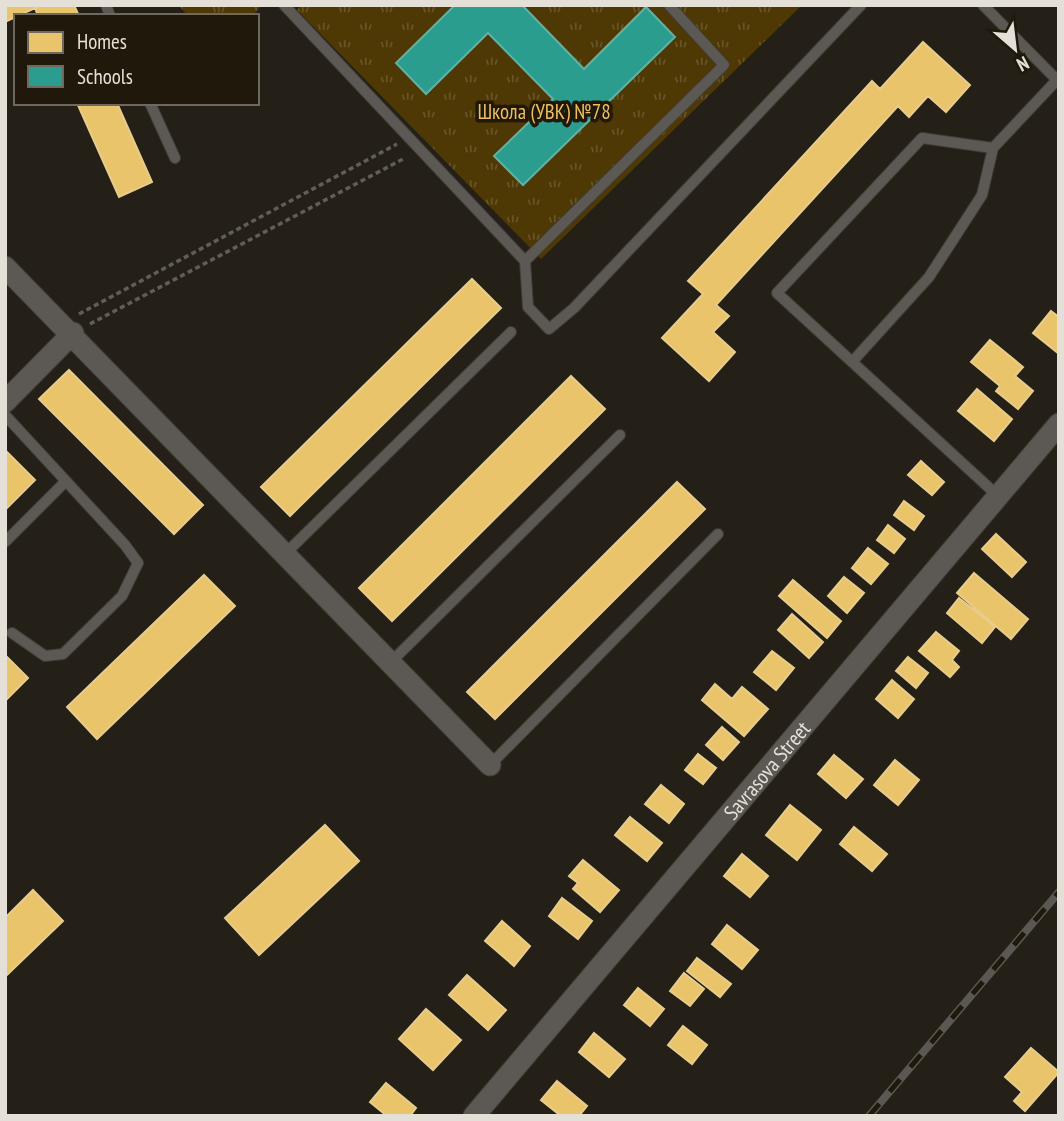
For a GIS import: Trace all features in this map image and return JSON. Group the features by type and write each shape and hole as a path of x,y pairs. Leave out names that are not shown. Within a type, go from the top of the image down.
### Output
{"street":[{"path":"5,267 490,765"},
{"path":"5,402 67,328"},
{"name":"Savrasova Street","path":"474,1116 1059,424"}],"lane":[{"path":"284,5 525,261 528,307 549,329 574,308 861,5"},
{"path":"525,261 724,65 669,5"},
{"path":"852,362 929,277 982,195 993,148 1058,80 983,5"},
{"path":"151,105 175,158"},
{"path":"993,148 922,138 777,293 997,495"},
{"path":"286,554 511,332"},
{"path":"5,415 125,545 138,563 122,596 63,654 45,656 12,633"},
{"path":"391,662 620,435"},
{"path":"5,542 65,482"},
{"path":"490,765 718,534"}],"path":[{"path":"67,328 384,152"},
{"path":"67,328 396,163"}],"green space":[{"path":"178,5 262,5 254,14 186,14"},
{"name":"Школа (УВК) №78","path":"301,5 802,5 541,259 297,10"}],"building: Homes":[{"path":"5,5 33,5 35,8 22,14 14,14 14,18 5,22"},
{"path":"41,5 74,5 78,14 37,14 35,8"},
{"path":"923,42 970,85 946,112 928,96 909,117 898,106 716,305 729,316 713,332 735,352 709,381 662,338 703,294 688,281 872,81 880,89"},
{"path":"78,105 118,105 152,182 119,197"},
{"path":"472,279 501,308 290,516 261,487"},
{"path":"1051,311 1059,317 1059,354 1033,333"},
{"path":"990,340 1023,367 1015,376 1033,391 1018,409 996,391 1000,386 971,362"},
{"path":"69,370 203,505 174,534 39,399"},
{"path":"571,376 605,409 392,621 359,588"},
{"path":"977,389 1012,419 994,441 958,411"},
{"path":"5,450 35,480 5,510"},
{"path":"921,461 944,482 932,495 908,475"},
{"path":"677,482 705,509 495,719 467,692"},
{"path":"904,501 924,516 914,530 894,515"},
{"path":"888,525 905,539 894,553 877,540"},
{"path":"996,534 1026,562 1012,577 982,549"},
{"path":"868,548 888,564 871,584 852,568"},
{"path":"974,573 1028,619 1011,639 957,593"},
{"path":"204,575 235,606 97,739 67,707"},
{"path":"844,577 864,593 847,613 828,596"},
{"path":"793,580 841,621 827,638 779,596"},
{"path":"959,598 995,627 982,643 947,613"},
{"path":"792,614 823,642 809,658 778,630"},
{"path":"936,632 959,651 952,660 959,667 950,677 919,651"},
{"path":"772,651 794,668 776,690 754,672"},
{"path":"5,655 28,678 5,701"},
{"path":"908,657 928,673 916,688 896,671"},
{"path":"892,680 914,699 898,718 876,699"},
{"path":"715,684 732,699 742,687 768,709 744,736 702,700"},
{"path":"722,727 739,742 723,760 706,745"},
{"path":"698,754 716,768 703,784 685,770"},
{"path":"834,755 863,779 846,798 818,774"},
{"path":"895,760 919,780 898,805 874,785"},
{"path":"661,785 684,804 669,823 645,804"},
{"path":"790,805 821,830 797,860 766,835"},
{"path":"630,817 662,843 647,861 615,835"},
{"path":"325,825 359,861 259,955 225,918"},
{"path":"854,827 887,854 872,871 840,844"},
{"path":"742,854 768,876 750,897 724,876"},
{"path":"583,860 619,890 600,912 573,889 578,883 569,876"},
{"path":"33,890 63,921 5,977 5,918"},
{"path":"562,898 592,921 578,939 549,916"},
{"path":"502,921 530,946 514,966 485,941"},
{"path":"727,925 758,950 742,969 712,944"},
{"path":"697,958 731,984 720,997 687,971"},
{"path":"684,973 704,989 690,1006 670,991"},
{"path":"467,975 506,1010 488,1030 449,995"},
{"path":"638,988 664,1009 650,1026 624,1005"},
{"path":"426,1009 461,1040 433,1070 399,1039"},
{"path":"683,1026 707,1045 692,1064 668,1045"},
{"path":"594,1033 625,1059 609,1077 579,1052"},
{"path":"1031,1048 1059,1072 1025,1111 1014,1101 1022,1092 1005,1077"},
{"path":"557,1081 587,1106 579,1116 561,1116 541,1100"},
{"path":"386,1083 416,1108 410,1116 387,1116 370,1102"}],"building: Schools":[{"path":"455,5 522,5 584,69 646,7 675,37 523,185 494,156 553,99 488,33 426,94 396,63"}],"railway":[{"path":"869,1116 1059,892"}]}
